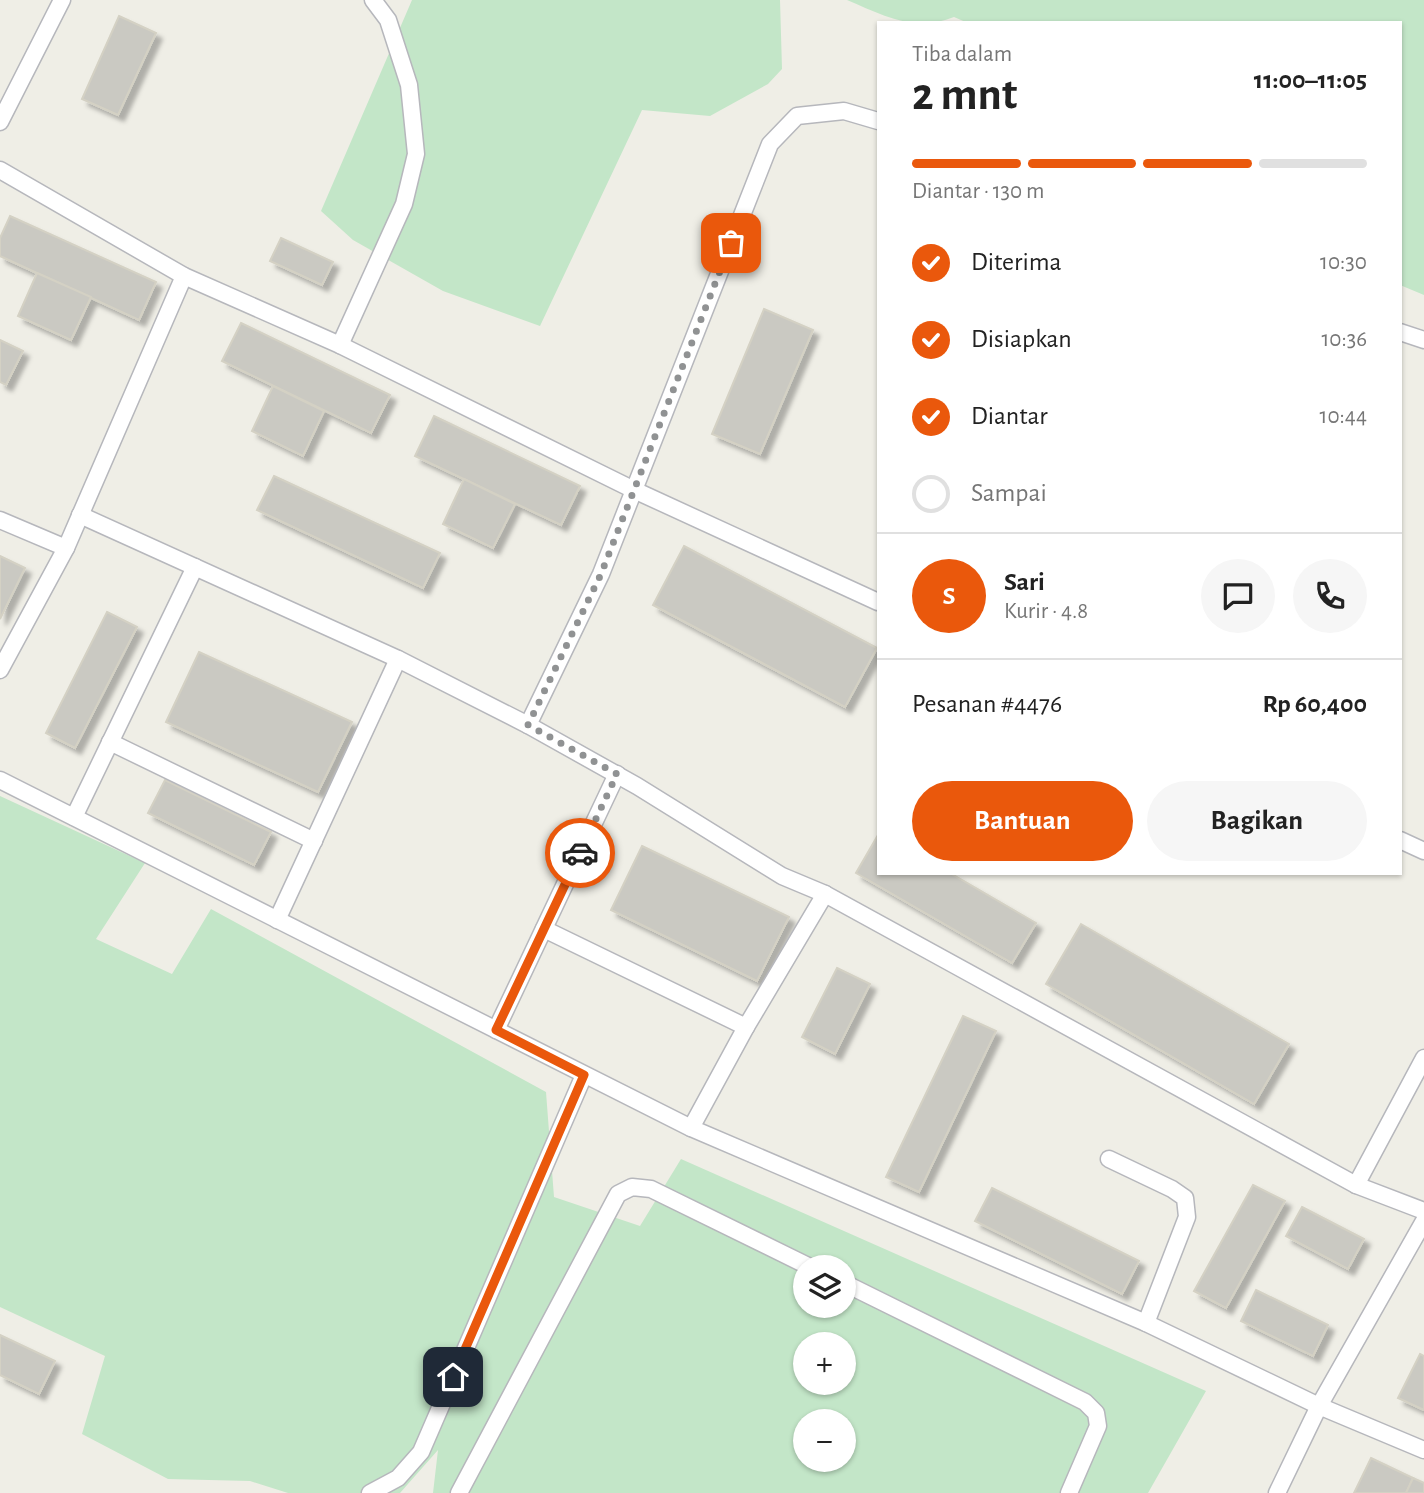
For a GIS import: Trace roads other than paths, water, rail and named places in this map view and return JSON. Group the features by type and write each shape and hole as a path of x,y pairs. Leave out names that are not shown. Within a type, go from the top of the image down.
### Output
{"lane":[{"path":"0,122 62,0"},
{"path":"340,345 404,204 416,154 409,85 388,20 373,0"},
{"path":"528,725 601,574 770,144 797,116 844,111 877,121"},
{"path":"0,170 184,276 340,345 634,490 877,602"},
{"path":"0,670 66,548 184,276"},
{"path":"1402,333 1424,340"},
{"path":"80,515 398,659 528,725 617,774 782,876 825,894 1356,1185 1424,1211"},
{"path":"0,520 66,548"},
{"path":"74,817 195,567"},
{"path":"277,920 398,659"},
{"path":"110,742 314,841"},
{"path":"496,1030 617,774"},
{"path":"0,780 691,1128 1146,1323 1319,1406 1424,1450"},
{"path":"1402,841 1424,851"},
{"path":"691,1128 746,1027 825,894"},
{"path":"544,929 746,1027"},
{"path":"1356,1185 1424,1058"},
{"path":"370,1493 398,1478 421,1452 584,1075"},
{"path":"1109,1159 1172,1189 1185,1199 1187,1217 1146,1323"},
{"path":"459,1493 618,1194 632,1187 651,1189 793,1259"},
{"path":"1277,1493 1319,1406 1424,1221"},
{"path":"856,1289 1085,1402 1096,1413 1098,1426 1069,1493"}]}
